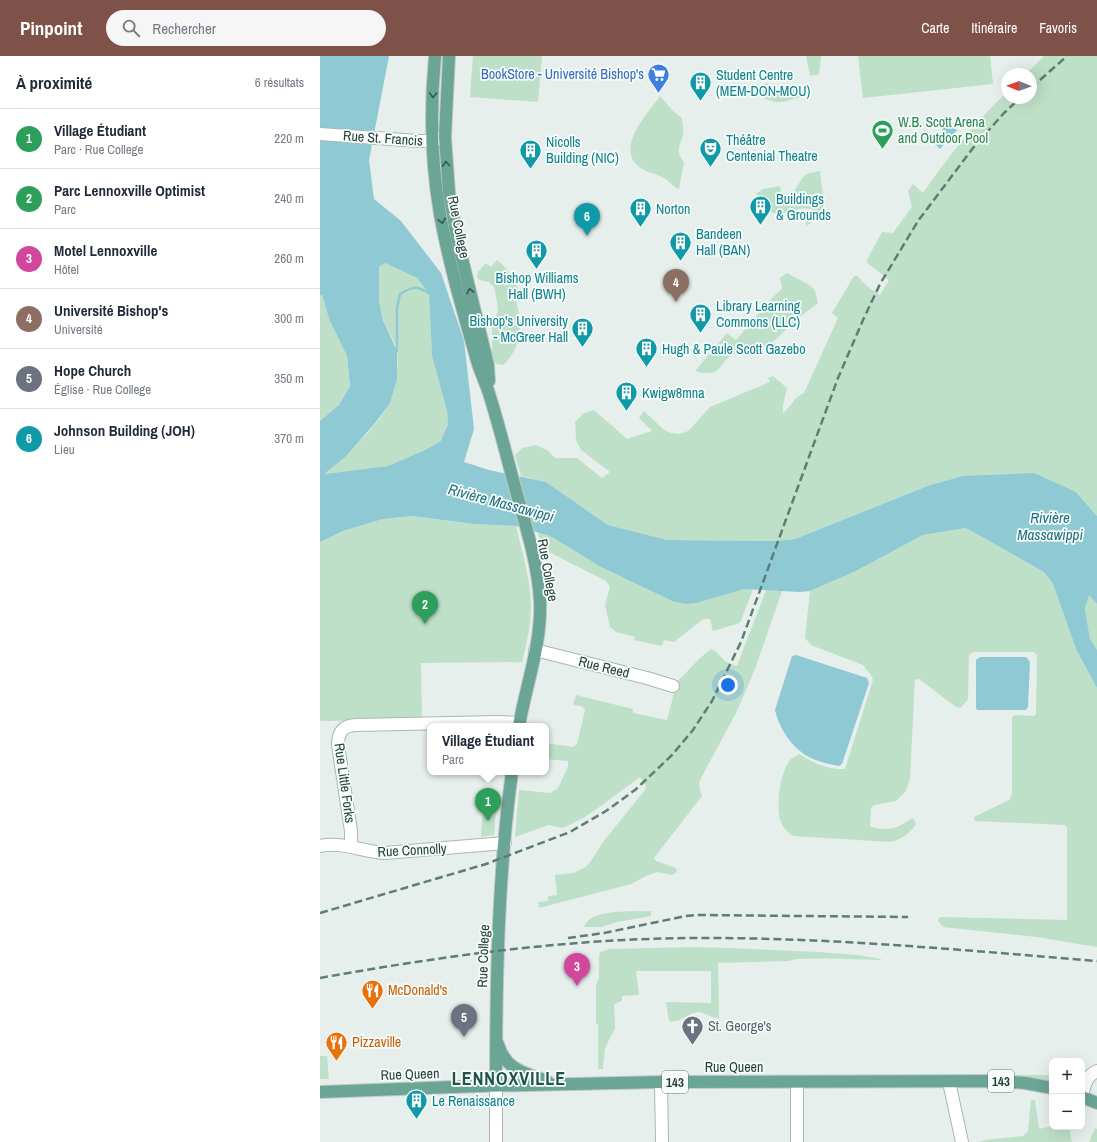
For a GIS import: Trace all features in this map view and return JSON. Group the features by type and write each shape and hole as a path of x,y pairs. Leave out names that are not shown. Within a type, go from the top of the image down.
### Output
{"main road":[{"name":"Rue College","path":"435,56 432,141 437,195 446,242 479,366 491,398 508,461 528,537 539,590 540,617 535,650 519,723"},
{"name":"Rue College","path":"449,56 445,137 449,192 452,214 488,365 491,398"},
{"name":"Rue College","path":"496,1085 498,945 505,843 512,775"},
{"path":"496,1037 502,1055 512,1067 554,1084"},
{"name":"Rue Queen","path":"320,1092 496,1085 661,1082 999,1081 1025,1083 1049,1087"},
{"path":"1085,1098 1097,1103"}],"street":[{"name":"Rue St. Francis","path":"320,134 418,141 432,141 445,137"},
{"name":"Rue Reed","path":"535,650 673,686"},
{"name":"Rue Little Forks","path":"451,723 506,723"},
{"name":"Rue Little Forks","path":"351,848 351,831 338,745 339,734 342,729 355,725 427,724"},
{"name":"Rue Connolly","path":"320,846 338,844 351,848 385,853 505,843"},
{"path":"1083,1094 1086,1081 1097,1071"},
{"path":"661,1082 662,1142"},
{"path":"796,1082 797,1142"},
{"path":"948,1082 962,1142"},
{"name":"Rue College","path":"496,1085 496,1142"}],"green space":[{"path":"473,56 542,56 538,102 470,97"},
{"path":"806,56 821,56 819,74 810,76"},
{"path":"858,56 990,56 993,84 863,98"},
{"path":"1044,56 1097,56 1097,516 1076,492 963,476 930,485 795,539 775,541 666,540 608,525 546,482 521,476 515,455 522,448 536,445 547,450 555,458 577,458 602,478 610,472 581,450 576,440 575,422 584,413 594,410 627,439 652,431 639,418 644,411 664,430 679,434 688,431 710,407 770,382 768,378 773,376 787,388 783,405 783,414 797,397 804,393 838,318 832,313 854,276 858,276 865,284 880,295 889,280 866,262 882,232 893,233 912,207 908,191 913,184 923,193 962,140 1001,98 1001,104 1037,104 1037,68 1032,68"},
{"path":"766,83 781,91 799,86 804,91 801,97 782,102 767,100 754,92"},
{"path":"660,96 673,111 682,118 683,135 679,152 684,162 679,189 664,178 639,167 631,156 631,147 637,128"},
{"path":"820,171 823,196 826,202 814,220 807,226 806,222 813,209 802,209 777,214 768,211 758,204 757,193 763,189 780,186 781,193 787,194 794,191 805,175"},
{"path":"497,260 508,271 520,293 514,296 520,323 518,341 510,358 503,365 496,364 492,358 492,322 498,312 494,287 489,282 477,278 478,272 486,263 491,267"},
{"path":"385,263 417,278 429,293 432,356 447,411 448,424 442,441 388,466 323,474 350,451 377,422 384,413 393,392 398,358 395,344 385,325 382,315 379,294 379,267"},
{"path":"787,273 811,286 815,291 818,303 794,321 768,345 738,350 727,358 716,371 711,373 695,371 727,333 736,340 773,297 782,289 780,278"},
{"path":"322,293 329,319 347,356 350,386 339,405 320,421 320,296"},
{"path":"412,516 474,524 516,526 527,575 531,604 526,648 522,662 421,663 422,720 320,721 320,542 343,531 383,519"},
{"path":"966,528 1044,572 1053,584 1076,649 1097,688 1097,947 1036,937 943,927 938,921 939,918 942,917 1067,920 1067,827 1064,825 975,821 974,817 1009,800 1012,794 1012,717 1015,715 1034,716 1036,713 1037,655 1034,652 973,652 969,655 968,699 961,708 956,707 919,679 915,680 910,779 906,791 896,801 874,805 871,808 870,826 875,828 886,829 896,827 910,819 914,819 916,824 905,836 890,842 793,836 784,828 781,822 778,808 780,789 781,780 787,765 791,759 799,754 821,765 845,769 873,680 863,665 811,645 805,638 810,591 854,572 923,535"},
{"path":"538,532 550,536 601,567 672,601 744,589 753,589 740,623 713,631 710,619 703,619 674,642 664,640 662,646 634,640 635,637 616,632 610,627 605,605 610,587 606,581 541,548"},
{"path":"766,590 782,591 755,669 737,711 699,782 702,796 654,858 656,861 676,868 677,872 672,875 657,872 631,884 539,908 538,902 548,901 548,896 557,895 555,875 573,873 589,864 603,842 645,790 646,786 640,777 585,817 563,828 549,825 515,837 519,790 550,793 558,788 568,767 568,761 549,759 549,743 573,747 577,744 585,710 582,706 573,705 576,695 633,709 633,713 667,720 677,682 700,658 711,649 726,662 737,666"},
{"path":"1089,594 1097,604 1097,650 1090,639 1085,609"},
{"path":"483,807 496,808 494,835 481,837"},
{"path":"624,911 651,911 651,916 617,922 601,927 584,927 588,921 603,914"},
{"path":"693,947 819,952 859,955 883,960 819,958 789,961 718,963 719,1018 697,1012 677,1021 669,1021 666,1002 711,1003 711,971 636,971 639,995 622,996 622,1001 614,1004 615,1028 605,1048 603,1069 598,1069 596,985 599,978 600,952 610,949"},
{"path":"320,1056 327,1056 329,1079 320,1079"},
{"path":"1002,1075 1049,1075 1049,1083"},
{"path":"1031,1100 1035,1100 1039,1129 1049,1127 1049,1130 1070,1130 1072,1142 979,1142 1023,1136 1028,1131"},
{"path":"1095,1128 1097,1129 1097,1142 1089,1142"}],"water":[{"name":"Rivière Massawippi","path":"320,56 389,56 369,160 374,199 401,221 441,273 464,341 474,429 464,462 489,470 546,482 608,525 667,540 775,541 795,539 930,485 963,476 1034,473 1076,492 1097,516 1097,604 1089,595 1085,609 1090,639 1097,650 1097,688 1076,649 1053,584 1044,572 966,528 923,535 854,572 810,591 800,592 744,589 696,603 686,604 672,601 601,567 550,536 516,526 474,524 412,516 383,519 343,531 320,542 320,421 339,405 350,386 347,356 329,319 322,294 320,296","holes":["385,263 417,278 429,293 432,356 447,411 448,424 441,441 425,450 388,466 324,474 346,456 376,422 390,403 397,379 397,351 383,320 379,301 379,267"]},
{"path":"942,125 951,125 957,130 940,149 934,143 942,134"},
{"path":"796,655 867,678 869,683 842,764 839,766 824,763 803,753 787,737 777,717 775,710 792,656"},
{"path":"980,657 1026,657 1030,662 1028,707 1026,710 977,710 976,660"}],"waterway":[{"path":"397,351 397,308 400,294 411,288 418,288 429,293"}],"railway":[{"path":"1037,83 1067,56"},
{"path":"320,913 486,864 570,832 606,811 635,790 672,755 693,730 712,701 741,642 838,378 880,284 918,221 973,148 1014,104"},
{"path":"568,938 604,933 697,915 908,917"},
{"path":"320,978 504,950 551,945 644,939 741,938 843,942 1097,961"}],"place":[{"name":"BookStore - Université Bishop's","path":"659,94"},
{"name":"Student Centre (MEM-DON-MOU)","path":"700,102"},
{"name":"W.B. Scott Arena and Outdoor Pool","path":"883,150"},
{"name":"Théâtre Centenial Theatre","path":"710,168"},
{"name":"Nicolls Building (NIC)","path":"531,170"},
{"name":"Buildings & Grounds","path":"761,226"},
{"name":"Norton","path":"641,228"},
{"name":"Johnson Building (JOH)","path":"587,236"},
{"name":"Bandeen Hall (BAN)","path":"680,262"},
{"name":"Bishop Williams Hall (BWH)","path":"537,270"},
{"name":"Université Bishop's","path":"676,302"},
{"name":"Library Learning Commons (LLC)","path":"700,334"},
{"name":"Bishop's University - McGreer Hall","path":"583,348"},
{"name":"Hugh & Paule Scott Gazebo","path":"647,368"},
{"name":"Kwigw8mna","path":"626,412"},
{"name":"Parc Lennoxville Optimist","path":"425,624"},
{"name":"Village Étudiant","path":"488,821"},
{"name":"Motel Lennoxville","path":"577,986"},
{"name":"McDonald's","path":"373,1010"},
{"name":"Hope Church","path":"464,1037"},
{"name":"St. George's","path":"692,1046"},
{"name":"Pizzaville","path":"337,1062"},
{"name":"Le Renaissance","path":"417,1120"}],"district":[{"name":"LENNOXVILLE","path":"509,1079"}]}
